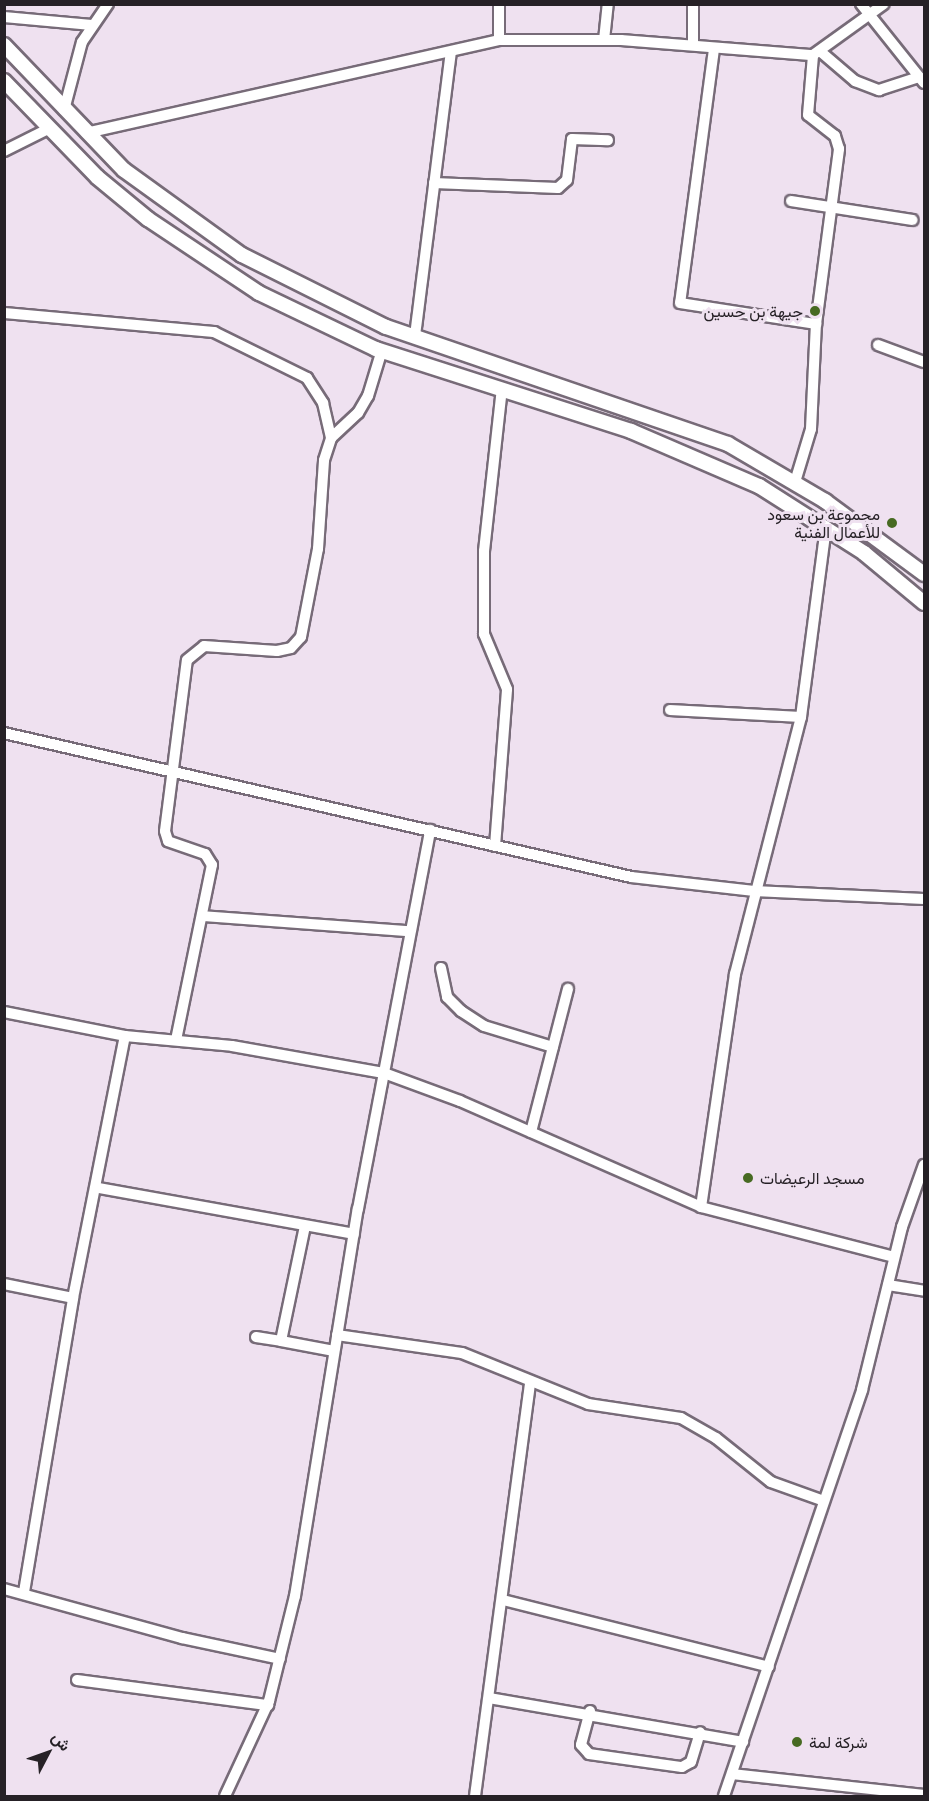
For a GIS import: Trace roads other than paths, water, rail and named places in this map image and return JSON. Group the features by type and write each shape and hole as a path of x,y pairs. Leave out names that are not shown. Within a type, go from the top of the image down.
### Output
{"main road":[{"path":"4,45 86,133 182,216 242,255 386,327 679,423 795,482 924,574"},
{"path":"4,81 46,130 148,219 203,258 316,323 382,350 502,389 709,462 826,527 924,603"}],"street":[{"path":"64,110 93,25 108,4"},
{"path":"499,4 499,40"},
{"path":"604,40 608,4"},
{"path":"693,4 693,45"},
{"path":"86,133 243,93 452,53 499,40 604,40 693,45 714,49 817,53 855,81 879,90 922,80 861,4"},
{"path":"795,482 811,429 816,324 838,141 808,115 817,53 884,4"},
{"path":"4,17 93,25"},
{"path":"714,49 680,303 816,324"},
{"path":"415,336 452,53"},
{"path":"4,151 46,130"},
{"path":"435,183 558,188 567,180 572,139 608,140"},
{"path":"791,201 913,220"},
{"path":"4,313 214,332 307,378 323,403 331,438 301,638 291,648 277,651 215,645 194,651 187,660 171,771 168,842 205,854 212,865 176,1040"},
{"path":"878,345 924,362"},
{"path":"331,438 358,413 382,350"},
{"path":"495,846 507,689 484,634 484,551 502,389"},
{"path":"700,1207 728,1012 754,891 801,717 826,527"},
{"path":"670,710 801,717"},
{"path":"4,733 631,877 754,891 924,899"},
{"path":"225,1797 268,1704 280,1659 407,931 430,830"},
{"path":"202,916 407,931"},
{"path":"441,968 447,998 461,1011 484,1026 553,1047"},
{"path":"531,1132 568,989"},
{"path":"4,1012 125,1036 176,1040 384,1073 531,1132 700,1207 894,1257"},
{"path":"24,1592 73,1298 99,1188 125,1036"},
{"path":"724,1797 862,1390 894,1257 924,1165"},
{"path":"99,1188 354,1234"},
{"path":"281,1341 304,1226"},
{"path":"4,1284 73,1298"},
{"path":"888,1286 924,1291"},
{"path":"337,1335 462,1353 511,1371 530,1384 588,1404 681,1418 716,1438 771,1482 824,1501"},
{"path":"256,1337 334,1351"},
{"path":"475,1797 530,1384"},
{"path":"4,1589 24,1592 182,1638 280,1659"},
{"path":"503,1600 769,1667"},
{"path":"76,1680 268,1704"},
{"path":"489,1698 590,1711 743,1742"},
{"path":"590,1711 581,1744 589,1754 681,1767 691,1762 700,1732"},
{"path":"732,1774 924,1793"}],"place":[{"name":"جيهة بن حسين","path":"815,311"},
{"name":"مجموعة بن سعود للأعمال الفنية","path":"892,523"},
{"name":"مسجد الرعيضات","path":"748,1178"},
{"name":"شركة لمة","path":"797,1742"}]}
